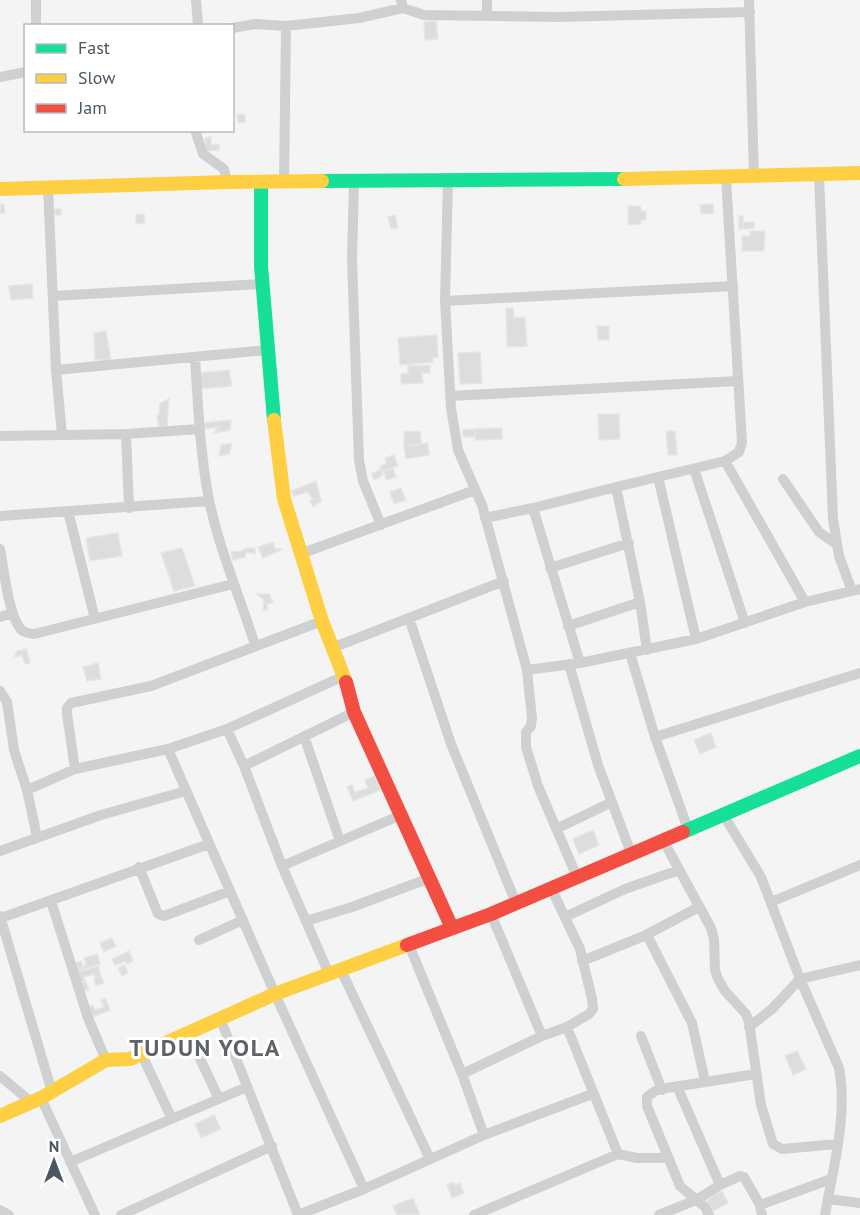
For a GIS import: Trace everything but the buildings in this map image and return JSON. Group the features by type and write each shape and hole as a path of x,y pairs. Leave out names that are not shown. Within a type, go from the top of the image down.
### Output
{"street":[{"path":"36,0 36,24"},
{"path":"196,0 198,24"},
{"path":"487,0 487,16"},
{"path":"749,0 754,177"},
{"path":"234,28 256,24 286,26 359,18 402,4 424,15 559,16 750,12"},
{"path":"284,183 286,26"},
{"path":"0,77 24,72"},
{"path":"196,132 203,154 224,169 227,182"},
{"path":"0,189 227,182 726,178 860,173"},
{"path":"527,670 575,664 696,639 805,602 856,590 836,544 830,481 819,175"},
{"path":"485,518 725,461 739,452 742,442 726,178"},
{"path":"447,180 445,301 450,396 458,450 485,518 527,670 532,718 531,726 526,732 526,747 538,786 577,877"},
{"path":"354,182 352,260 359,460 363,481 381,525"},
{"path":"261,183 262,284 274,424 284,499 322,621 344,676 354,712 452,928"},
{"path":"48,187 56,370 62,435"},
{"path":"53,296 262,284"},
{"path":"445,301 733,286"},
{"path":"56,370 267,350"},
{"path":"195,358 199,429 209,501 233,584 255,645"},
{"path":"450,396 738,381"},
{"path":"0,436 126,434 199,429"},
{"path":"126,434 129,508"},
{"path":"725,461 805,602"},
{"path":"694,469 745,623"},
{"path":"658,477 696,639"},
{"path":"783,479 819,532 836,544"},
{"path":"616,487 629,543 647,650"},
{"path":"300,554 475,490"},
{"path":"0,516 209,501"},
{"path":"533,508 568,626 598,765 631,853"},
{"path":"68,511 95,619"},
{"path":"550,568 629,543"},
{"path":"0,549 18,627 34,634 233,584"},
{"path":"332,648 504,581"},
{"path":"568,626 640,602"},
{"path":"0,616 13,613"},
{"path":"409,618 451,744 516,903"},
{"path":"75,769 67,708 71,703 151,686 322,621"},
{"path":"630,653 655,737 688,829"},
{"path":"655,737 860,673"},
{"path":"27,790 75,769 168,749 227,729 344,676"},
{"path":"0,691 7,702 14,750 27,790 38,837"},
{"path":"244,766 354,712"},
{"path":"227,729 306,921 335,972 430,1159"},
{"path":"304,736 340,841"},
{"path":"168,749 275,994 364,1189"},
{"path":"0,1116 41,1097 106,1060 130,1059 275,994 491,914 860,756"},
{"path":"0,851 101,815 186,791"},
{"path":"556,829 612,802"},
{"path":"723,814 761,878 838,1068 842,1093 837,1144 825,1215"},
{"path":"282,866 401,815"},
{"path":"663,840 714,939 718,979 725,991 746,1014 767,1127 773,1144 782,1149 837,1144"},
{"path":"95,1215 41,1097 0,917 209,844"},
{"path":"771,902 860,866"},
{"path":"139,867 154,907 158,914 164,916 230,891"},
{"path":"565,917 625,889 679,870"},
{"path":"306,921 352,907 430,878"},
{"path":"462,1074 542,1036 567,1027 589,1014 593,1009 580,949 551,888"},
{"path":"51,901 88,1018 106,1060"},
{"path":"582,961 647,935 699,907"},
{"path":"491,914 542,1036"},
{"path":"199,940 243,920"},
{"path":"647,935 692,1023 705,1081"},
{"path":"409,945 462,1074 484,1135"},
{"path":"749,1027 772,1009 800,979 860,965"},
{"path":"220,1018 298,1215 364,1189 484,1135 592,1094"},
{"path":"567,1027 618,1154"},
{"path":"188,1033 219,1099"},
{"path":"641,1036 662,1090"},
{"path":"141,1053 172,1119"},
{"path":"708,1215 705,1207 680,1186 646,1102 647,1097 655,1091 677,1086 756,1074"},
{"path":"0,1076 41,1097"},
{"path":"677,1086 720,1185"},
{"path":"70,1162 247,1087"},
{"path":"121,1215 272,1146"},
{"path":"474,1215 618,1154 637,1158 667,1158"},
{"path":"659,1215 696,1200 737,1176 744,1177 761,1210 831,1179"},
{"path":"828,1198 860,1203"},
{"path":"0,1210 9,1215"}],"traffic: fast":[{"path":"322,181 624,179"},
{"path":"261,183 261,266 274,420"},
{"path":"683,832 860,756"}],"traffic: slow":[{"path":"624,179 860,173"},
{"path":"0,189 322,181"},
{"path":"274,420 284,499 322,621 346,682"},
{"path":"0,1116 41,1098 106,1060 130,1059 275,994 407,945"}],"traffic: jam":[{"path":"346,682 354,712 452,928"},
{"path":"407,945 491,914 683,832"}],"district":[{"name":"TUDUN YOLA","path":"205,1047"}]}
